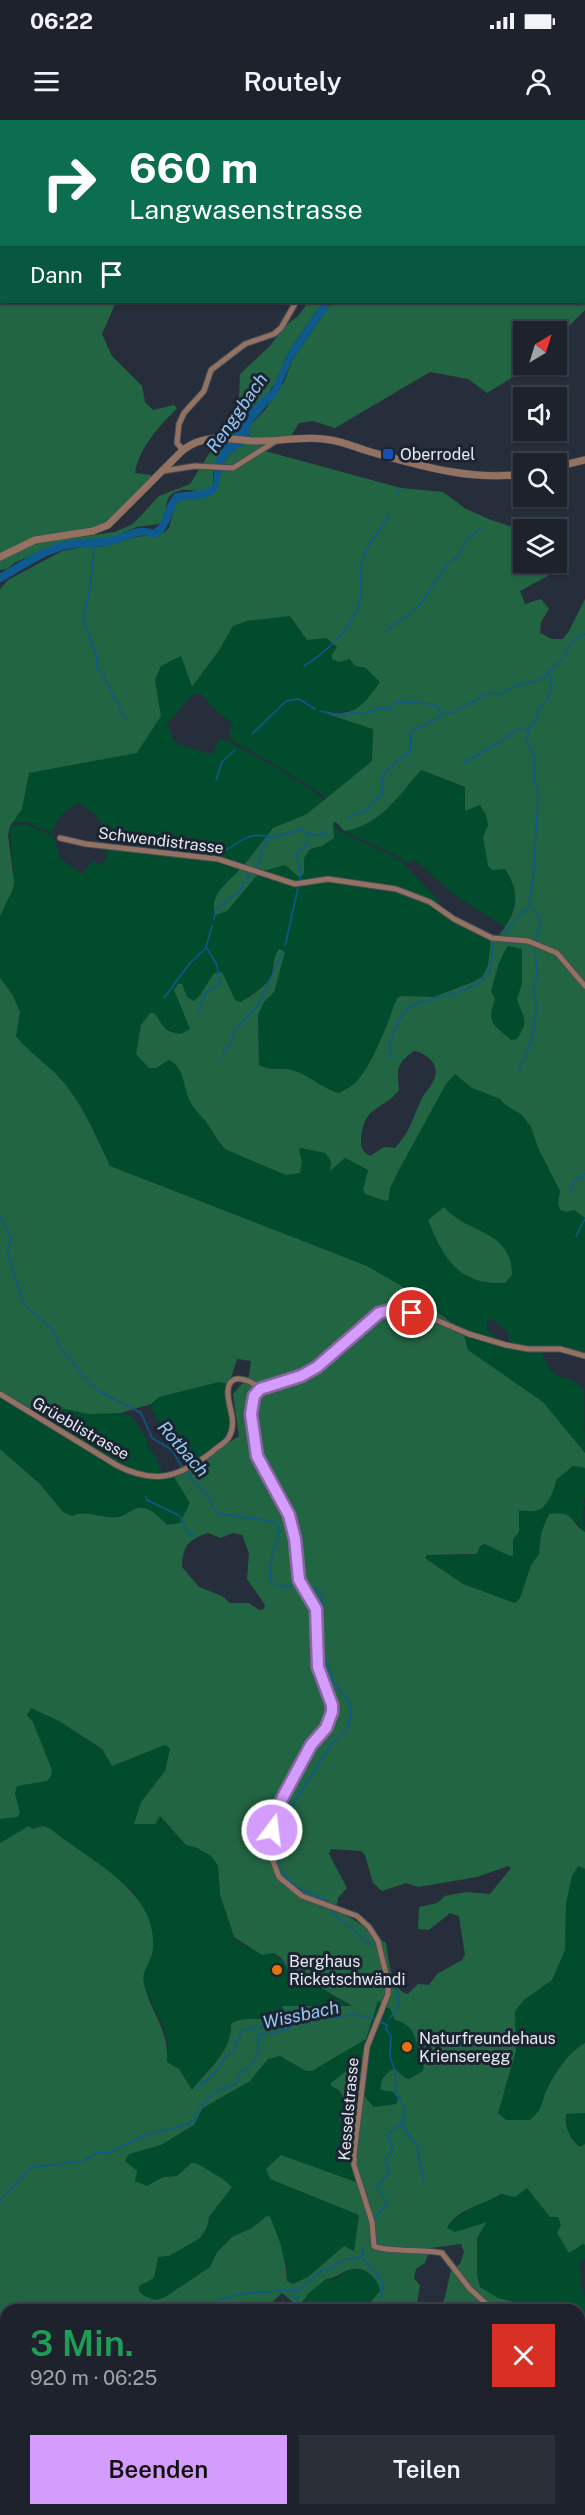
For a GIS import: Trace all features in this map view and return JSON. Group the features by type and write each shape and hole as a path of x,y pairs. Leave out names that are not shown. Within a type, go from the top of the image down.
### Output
{"street":[{"path":"183,450 177,443 179,424 184,413 204,391 211,370 241,346 274,334 281,328 295,303"},
{"path":"0,557 35,540 93,531 108,525 183,450 193,442 205,438 251,441 314,438 331,440 418,465 470,475 487,477 513,475"},
{"path":"163,471 183,467 233,468 276,441"},
{"path":"567,464 585,460"},
{"name":"Schwendistrasse","path":"60,838 78,843 218,859 295,884 328,879 396,889 430,902 454,919 492,938 528,941 557,953 585,986"},
{"path":"260,1389 301,1376 317,1367 379,1313 395,1309 429,1317 469,1334 506,1345 528,1349 560,1349 585,1356"},
{"name":"Grüeblistrasse","path":"0,1394 132,1473 165,1478 203,1459 228,1439 233,1421 228,1391 230,1384 237,1379 249,1379 260,1389"},
{"name":"Kesselstrasse","path":"260,1389 254,1396 251,1414 257,1456 289,1515 295,1539 299,1580 316,1609 318,1667 332,1705 326,1728 311,1745 275,1813 273,1861 284,1883 302,1896 357,1916 374,1934 389,1990 367,2047 354,2154 354,2165 372,2222 374,2246 379,2249 406,2248 442,2253 470,2289 486,2304"}],"green space":[{"path":"0,303 116,303 102,334 112,356 142,386 145,402 153,410 174,405 177,408 151,438 137,463 135,473 151,475 151,478 112,517 94,529 33,537 0,553"},
{"path":"307,303 322,303 289,351 275,383 266,396 246,413 233,436 219,435 239,398 240,374 270,346 283,328 299,315"},
{"path":"331,303 585,303 585,310 567,328 567,321 513,321 513,375 516,375 487,393 468,379 430,372 335,428 313,421 299,423 291,436 263,439 252,437 248,434 249,426 265,410 284,382 292,360"},
{"path":"217,441 225,442 213,472 213,485 207,491 175,492 168,500 165,515 159,524 137,527 106,540 60,544 16,562 7,569 0,570 0,559 33,543 63,537 66,539 115,532 133,524 159,496 190,484"},
{"path":"244,443 268,444 265,451 401,488 443,492 466,509 513,527 513,573 553,573 520,591 525,604 541,599 549,609 541,622 540,633 552,639 563,639 585,599 585,1218 574,1210 566,1212 560,1210 558,1203 560,1191 539,1150 531,1127 522,1115 500,1099 472,1088 455,1074 446,1084 399,1170 390,1188 389,1199 386,1201 365,1194 363,1190 368,1170 345,1158 330,1171 331,1161 325,1153 301,1148 299,1150 302,1162 300,1173 286,1175 227,1150 192,1104 181,1073 174,1063 169,1060 156,1068 149,1068 136,1054 141,1025 150,1013 154,1013 164,1027 170,1031 181,1034 190,1029 174,990 178,984 182,984 187,997 194,1001 214,973 222,972 235,1000 241,1002 258,991 269,980 279,949 285,952 274,992 264,1002 258,1015 259,1065 270,1069 294,1071 339,1093 355,1083 368,1066 397,998 401,996 434,997 483,976 488,965 491,939 496,939 515,905 514,888 505,869 493,870 488,866 483,837 488,825 486,815 480,805 465,811 465,787 421,770 387,808 368,823 344,831 336,822 333,823 334,838 322,846 310,849 304,858 304,873 300,878 285,865 263,871 244,865 273,828 307,814 372,761 373,729 327,714 349,712 360,706 380,682 366,668 355,666 350,659 339,662 332,659 332,654 337,647 326,638 307,640 290,616 247,621 233,626 220,649 192,687 181,656 161,666 155,680 161,716 137,753 29,773 22,809 10,826 8,835 14,881 13,889 0,916 0,589 8,580 62,551 105,546 164,532 169,528 176,501 203,498 221,474 223,464 230,454","holes":["508,946 522,949 522,983 517,999 524,1023 517,1039 511,1040 493,1023 491,1013 495,999 491,991 500,962","414,1051 423,1054 435,1067 434,1080 422,1098 401,1141 395,1148 384,1147 370,1156 363,1150 361,1144 365,1121 369,1114 399,1090 399,1067 404,1059"]},
{"path":"290,616 307,640 326,638 337,647 332,654 339,662 350,659 355,666 366,667 381,682 360,706 348,711 330,712 328,715 363,724 373,729 372,761 327,798 273,763 231,740 229,736 232,723 217,712 200,693 191,696 167,724 175,743 213,753 219,739 227,741 276,767 325,800 307,814 273,828 244,865 129,847 115,831 109,829 98,820 97,816 79,803 62,815 53,833 25,822 12,823 22,809 29,773 137,753 161,716 155,680 161,666 181,656 192,687 220,649 233,626 246,621"},
{"path":"420,770 466,788 465,811 480,805 486,815 488,826 483,838 488,866 505,869 515,891 514,904 505,927 456,896 414,859 408,864 400,857 344,831 357,828 378,816 396,799"},
{"path":"333,823 339,831 399,859 437,898 441,907 412,893 330,878 299,882 268,873 266,869 304,858 310,849 322,846 334,838"},
{"path":"25,824 53,836 61,859 82,874 93,861 101,866 108,854 100,847 201,857 242,867 227,911 259,873 289,883 318,880 393,889 426,901 491,939 488,965 483,976 434,997 401,996 397,998 379,1043 362,1075 353,1085 339,1093 294,1071 270,1069 259,1065 258,1015 264,1001 274,992 285,952 271,969 271,976 264,985 241,1002 235,1000 214,973 194,1001 187,997 182,984 190,1029 181,1034 170,1031 164,1027 154,1013 150,1013 141,1025 136,1054 159,1065 170,1060 175,1062 184,1079 189,1099 207,1122 220,1145 299,1150 301,1148 325,1153 331,1161 330,1171 345,1158 368,1170 363,1190 389,1199 390,1188 399,1170 446,1084 454,1074 472,1088 500,1099 522,1115 531,1127 539,1150 560,1191 558,1203 585,1218 585,1355 509,1344 509,1333 492,1319 487,1320 487,1329 501,1342 457,1327 427,1302 367,1266 110,1166 86,1116 71,1092 63,1081 16,1036 20,1012 12,994 0,978 0,916 13,889 14,881 10,830 14,826"},
{"path":"242,867 259,873 227,911 215,915 217,894"},
{"path":"508,946 522,949 522,983 517,999 524,1023 517,1039 511,1040 496,1027 491,1019 495,999 491,991 500,962"},
{"path":"0,978 12,994 20,1012 16,1036 63,1081 71,1092 86,1116 110,1166 367,1266 412,1292 463,1332 468,1350 543,1402 585,1453 585,1468 573,1466 556,1480 552,1494 543,1507 534,1511 519,1511 519,1532 513,1539 513,1555 510,1556 485,1544 480,1546 477,1554 427,1555 425,1558 463,1584 515,1603 520,1598 531,1565 539,1554 541,1533 549,1514 568,1516 585,1532 585,1869 578,1866 572,1876 566,1903 565,1950 552,1980 524,2000 515,2011 516,2051 498,2113 506,2120 530,2120 535,2116 559,2068 573,2052 585,2043 585,2113 566,2114 566,2119 568,2132 573,2140 580,2147 585,2144 585,2245 569,2253 557,2233 561,2225 558,2217 550,2217 527,2188 515,2197 501,2194 464,2211 451,2221 447,2228 455,2232 487,2222 477,2238 477,2275 480,2287 498,2298 523,2304 442,2304 451,2270 460,2264 464,2252 461,2244 431,2248 425,2263 416,2269 414,2278 420,2286 417,2304 369,2304 380,2291 379,2287 371,2275 358,2269 326,2279 309,2293 301,2304 292,2304 293,2302 282,2293 270,2304 0,2304 0,1843 29,1826 33,1829 43,1826 51,1829 111,1873 138,1900 147,1915 153,1939 152,1954 144,1972 144,1984 165,2040 167,2062 179,2069 192,2090 223,2052 231,2024 240,2020 252,2019 274,2022 283,2006 352,2006 287,1968 281,1958 274,1953 262,1955 234,1937 220,1895 218,1866 211,1856 186,1845 160,1816 155,1824 134,1824 141,1802 165,1771 170,1748 165,1745 112,1766 102,1749 59,1721 31,1708 27,1715 33,1722 52,1770 51,1776 47,1781 17,1786 15,1793 20,1813 17,1817 0,1819 0,1449 40,1484 63,1512 72,1516 83,1513 118,1517 141,1507 153,1512 167,1525 180,1523 190,1503 174,1477 239,1436 233,1394 249,1376 251,1361 237,1359 229,1384 219,1382 159,1397 151,1404 120,1413 88,1414 65,1409 28,1408 0,1391","holes":["208,1533 221,1538 233,1533 242,1535 249,1553 247,1579 265,1605 264,1609 259,1610 249,1603 230,1603 222,1596 199,1587 182,1567 185,1548 188,1544","331,1849 361,1851 365,1855 373,1883 382,1891 406,1883 418,1887 477,1877 508,1866 511,1868 490,1894 466,1892 445,1896 437,1903 419,1907 418,1929 429,1930 450,1913 459,1916 465,1955 462,1960 437,1974 429,1985 418,1984 408,1994 397,1987 386,1943 357,1922 336,1912 338,1898 347,1888 329,1854","378,2001 390,2009 395,2020 405,2024 411,2030 422,2059 423,2071 409,2079 395,2069 389,2072 381,2083 381,2090 393,2092 398,2099 396,2104 374,2107 360,2090 354,2070 350,2068 331,2083 331,2086 339,2090 358,2124 356,2182 281,2155 266,2169 270,2179 359,2215 354,2251 344,2246 308,2277 293,2284 287,2281 282,2248 270,2217 267,2216 252,2228 232,2237 217,2252 210,2267 165,2297 156,2300 144,2296 139,2291 139,2286 154,2278 158,2257 169,2256 200,2238 207,2227 209,2217 232,2187 196,2163 191,2163 177,2176 163,2177 147,2186 135,2181 137,2171 125,2161 129,2154 161,2145 194,2125 203,2108 250,2081 268,2059 280,2056 306,2071 312,2071 366,2039"]},
{"path":"444,1207 464,1223 496,1240 504,1249 510,1260 512,1275 505,1283 475,1279 464,1274 447,1258 428,1220"},
{"path":"463,1332 542,1352 555,1375 570,1379 584,1389 585,1453 543,1402 468,1350"},
{"path":"219,1382 229,1384 231,1414 228,1432 224,1439 191,1462 161,1426 151,1404 159,1397"},
{"path":"0,1396 143,1477 156,1480 174,1477 191,1503 180,1523 167,1525 153,1512 141,1507 118,1517 83,1513 72,1516 63,1512 40,1484 0,1449"},
{"path":"34,1408 65,1409 88,1414 120,1413 132,1417 156,1457 163,1476 131,1471 38,1417"},
{"path":"573,1466 585,1468 585,1498 582,1501 585,1504 583,1511 585,1532 576,1521 549,1514 541,1533 539,1554 531,1565 520,1598 515,1603 463,1584 425,1558 427,1555 472,1555 485,1544 512,1555 519,1511 535,1511 548,1497 555,1480"},
{"path":"31,1707 59,1721 102,1750 112,1766 165,1744 170,1748 165,1771 141,1802 159,1816 186,1845 211,1856 218,1866 220,1895 234,1938 249,1948 276,1956 287,1968 352,2007 283,2006 274,2023 231,2025 230,2035 223,2052 192,2091 179,2069 167,2062 168,2045 163,2026 146,1990 142,1975 153,1953 134,1892 51,1829 43,1826 33,1829 29,1827 0,1843 0,1819 3,1818 17,1786 47,1781 52,1770 33,1722 27,1715"},
{"path":"578,1866 585,1869 585,2043 547,2089 541,2111 530,2120 506,2120 498,2114 516,2051 515,2011 524,2000 552,1980 565,1950 566,1903 572,1876"},
{"path":"378,2000 390,2009 395,2020 405,2024 411,2030 422,2059 423,2071 409,2079 395,2069 387,2092 393,2092 398,2099 396,2104 374,2107 357,2086 354,2070 331,2086 339,2090 358,2124 356,2183 281,2155 270,2179 359,2215 354,2251 343,2247 308,2277 292,2284 287,2281 287,2265 267,2216 252,2228 232,2237 217,2252 210,2267 165,2297 156,2300 144,2296 139,2291 139,2285 154,2278 158,2257 169,2256 200,2238 207,2227 209,2217 232,2187 191,2164 177,2176 163,2177 147,2186 134,2181 125,2161 129,2154 161,2145 194,2125 203,2108 250,2081 268,2059 280,2056 306,2071 366,2039"},
{"path":"572,2112 585,2113 585,2144 580,2147 567,2131 566,2115"},
{"path":"528,2188 558,2217 569,2252 585,2245 585,2258 580,2263 585,2304 523,2304 498,2298 480,2287 477,2275 477,2238 486,2223 455,2232 447,2228 452,2221 471,2208 508,2193"},
{"path":"350,2269 360,2270 374,2277 380,2291 369,2304 301,2304 326,2278 335,2279"}],"water":[{"path":"322,303 331,303 292,360 278,393 253,421 248,434 253,438 230,454 223,464 217,491 203,498 201,492 207,491 213,485 215,462 225,442 233,436 246,413 272,389 289,351"}],"waterway":[{"name":"Renggbach","path":"0,578 39,556 63,546 110,541 137,532 154,534 162,527 177,497 205,494 212,490"},
{"path":"397,495 399,491"},
{"path":"304,666 332,645 354,616 361,595 360,572 363,558 368,546 389,514"},
{"path":"385,632 419,606 447,565 459,555 467,539 481,528"},
{"path":"95,542 90,588 83,620 97,657 96,667 103,674 125,719"},
{"path":"347,817 365,812 374,800 382,795 383,775 400,758 410,752 411,732 442,714 452,713 488,693 501,694 517,685 539,681 565,656 572,641 585,634"},
{"path":"501,936 529,906 534,872 538,791 535,782 535,757 527,743 528,730 536,720 538,710 547,701 552,686 549,671"},
{"path":"252,734 286,701 299,699 315,709"},
{"path":"320,711 345,716 353,712 365,714 378,708 389,709 396,702 435,704 441,712"},
{"path":"463,763 518,729 527,730"},
{"path":"216,780 222,762 235,750"},
{"path":"256,866 261,849 269,838 300,830 318,836 329,831"},
{"path":"300,879 297,853 307,844 308,835"},
{"path":"213,852 216,849 223,852 251,836 268,837"},
{"path":"214,919 216,909 239,892 250,873"},
{"path":"285,946 298,888"},
{"path":"530,907 540,918 536,940"},
{"path":"199,1011 205,993 220,984 217,965 206,947 212,926"},
{"path":"393,1058 389,1045 404,1013 420,1002 464,990 482,980 490,969 494,943"},
{"path":"164,998 190,963 206,948"},
{"path":"518,1071 534,1029 536,1007 533,985 537,978 535,948"},
{"path":"223,1058 224,1051 231,1043 234,1032 259,1004 282,953"},
{"path":"570,1193 575,1180 585,1174"},
{"name":"Rotbach","path":"0,1215 11,1238 7,1250 23,1303 52,1329 61,1349 90,1383 99,1391 141,1413 152,1438 172,1450 182,1467"},
{"path":"576,1236 585,1219"},
{"name":"Rotbach","path":"184,1471 209,1496 212,1507 219,1514 271,1521 279,1527 272,1554 270,1581 278,1587 307,1585 322,1595 322,1650 334,1681 350,1704 351,1715 348,1728 329,1747 284,1819 279,1860 280,1869 295,1886 327,1901 329,1905"},
{"path":"146,1496 147,1500 180,1516 188,1532 195,1536"},
{"name":"Rotbach","path":"331,1909 372,1946"},
{"name":"Rotbach","path":"389,1975 396,1988 399,2003 389,2019"},
{"name":"Wissbach","path":"0,2201 30,2168 82,2161 100,2152 109,2153 140,2137 192,2123 202,2105 215,2092 235,2084 241,2072 250,2067 258,2054 258,2035 287,2030 291,2026 333,2017 356,2015 375,2019"},
{"name":"Rotbach","path":"378,2021 387,2025 386,2029 391,2036 390,2057 396,2073 395,2090 405,2110 402,2124 417,2147 424,2180"},
{"name":"Wissbach","path":"197,2087 217,2071 225,2057 233,2053 242,2030 280,2024 290,2026"},
{"path":"373,2220 387,2204 377,2186 390,2172 385,2160 393,2148 387,2135 401,2124"},
{"path":"363,2248 362,2257 383,2283 379,2304"},
{"path":"214,2304 218,2300 246,2293 299,2290 321,2271 332,2268 343,2260 362,2257"},
{"path":"297,2304 298,2302 294,2297 298,2290"}],"place":[{"name":"Oberrodel","path":"388,454"},
{"name":"Berghaus Ricketschwändi","path":"277,1970"},
{"name":"Naturfreundehaus Krienseregg","path":"407,2047"}],"route":[{"path":"272,1830 275,1813 290,1781 311,1745 326,1728 332,1705 318,1667 316,1609 296,1571 295,1539 289,1515 257,1456 251,1414 254,1396 260,1389 301,1376 317,1367 379,1313 395,1309 412,1313"}]}
